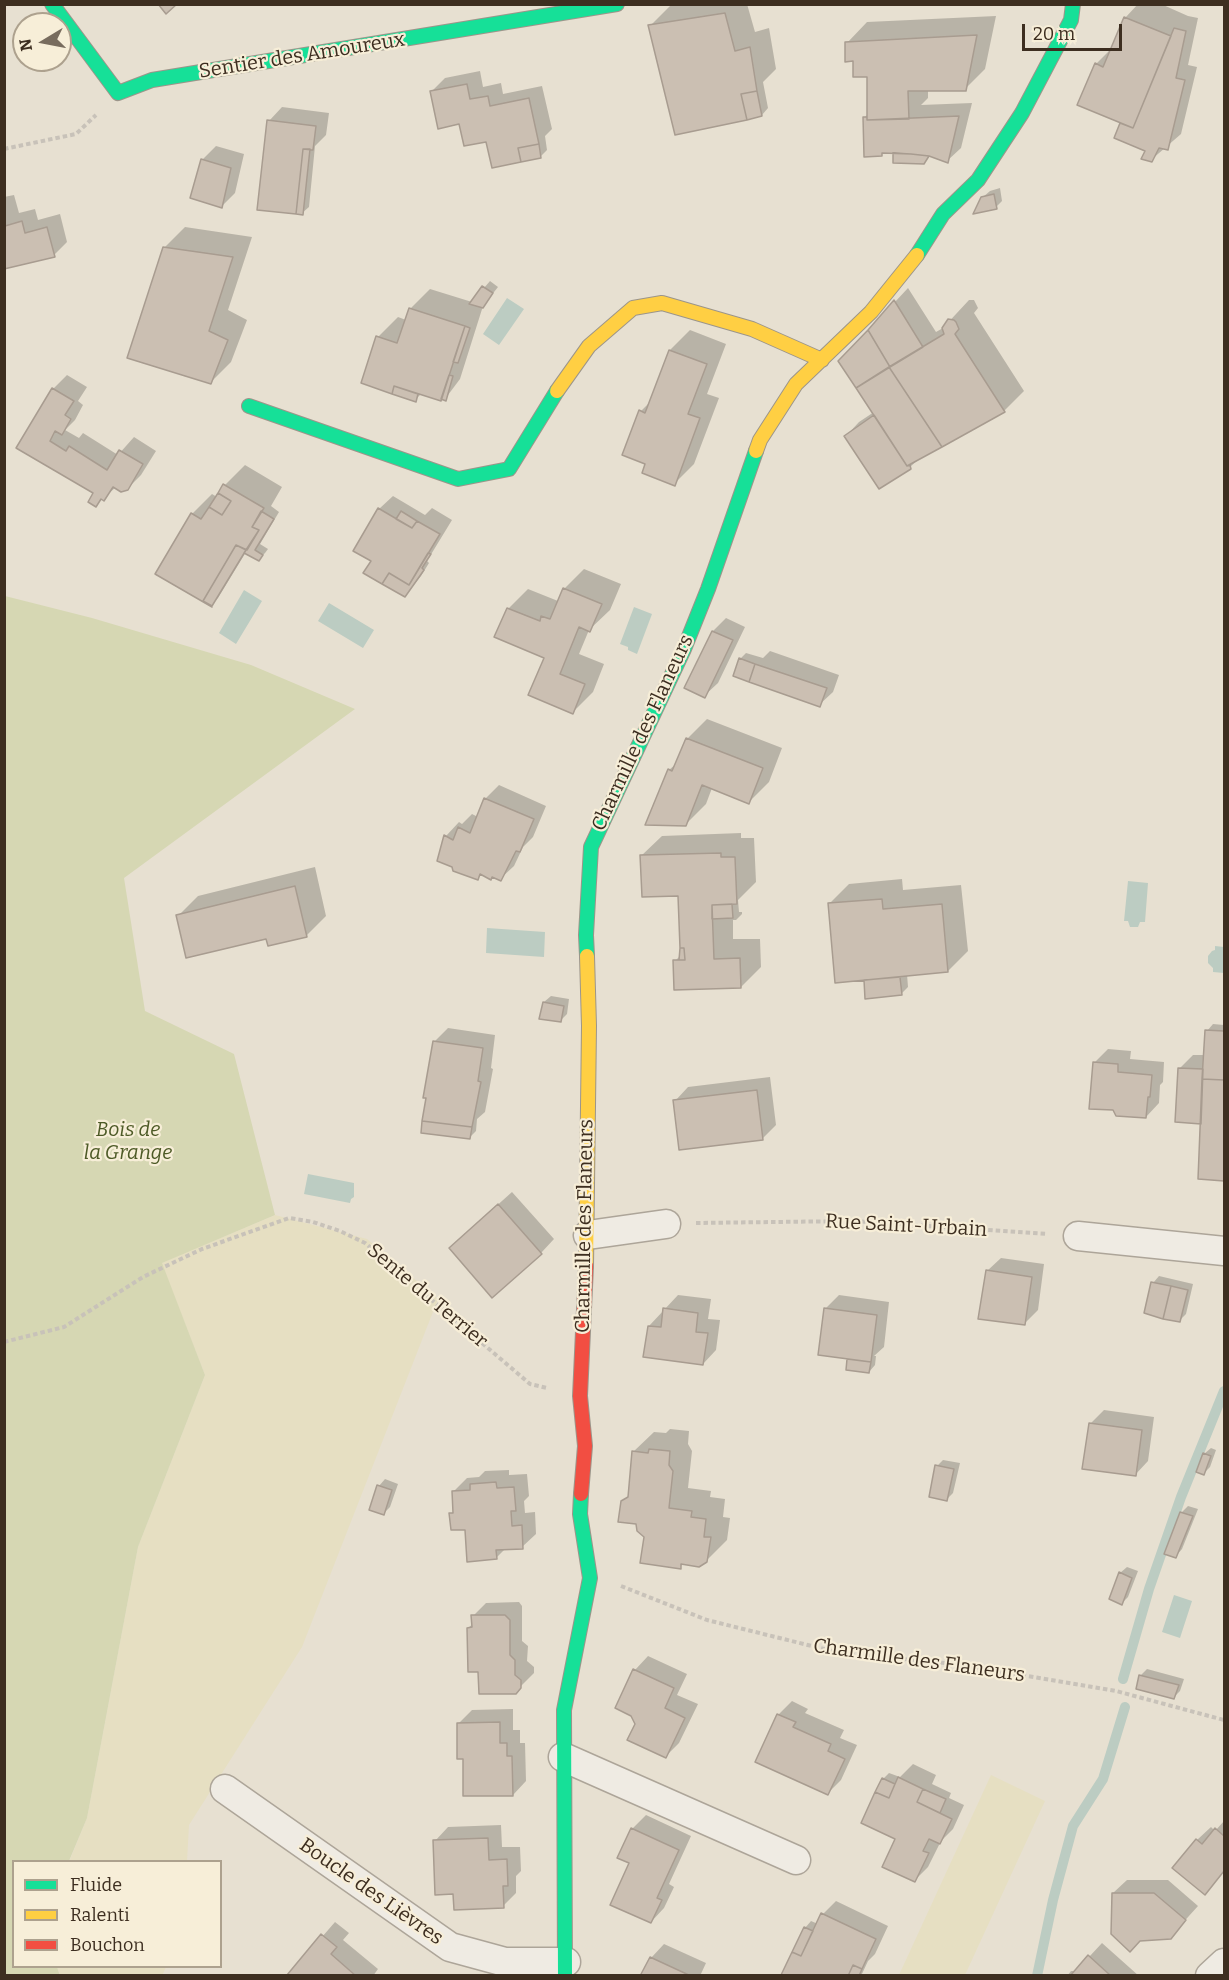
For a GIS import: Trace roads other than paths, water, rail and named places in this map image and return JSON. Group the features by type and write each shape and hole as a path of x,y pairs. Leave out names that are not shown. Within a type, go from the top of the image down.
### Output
{"street":[{"name":"Sentier des Amoureux","path":"52,4 118,93 152,80 617,4"},
{"name":"Charmille des Flaneurs","path":"590,1578 580,1514 585,1446 580,1396 588,1235 589,1026 586,935 591,847 684,649 708,589 760,440 796,384 871,312 911,265 943,214 978,180 1022,113 1071,20 1073,4"},
{"path":"249,406 458,479 509,469 556,393 589,346 633,308 662,303 752,329 822,360"},
{"path":"588,1235 666,1224"},
{"path":"1078,1236 1224,1251"},
{"name":"Boucle des Lièvres","path":"225,1790 450,1947 505,1962 566,1969 564,1710 590,1578"},
{"path":"563,1757 796,1860"},
{"path":"1210,1976 1224,1963"}],"waterway":[{"path":"1123,1679 1149,1589 1181,1497 1224,1391"},
{"path":"1037,1976 1053,1900 1073,1826 1103,1779 1125,1707"}],"park label":[{"name":"Bois de la Grange","path":"128,1142"}]}
